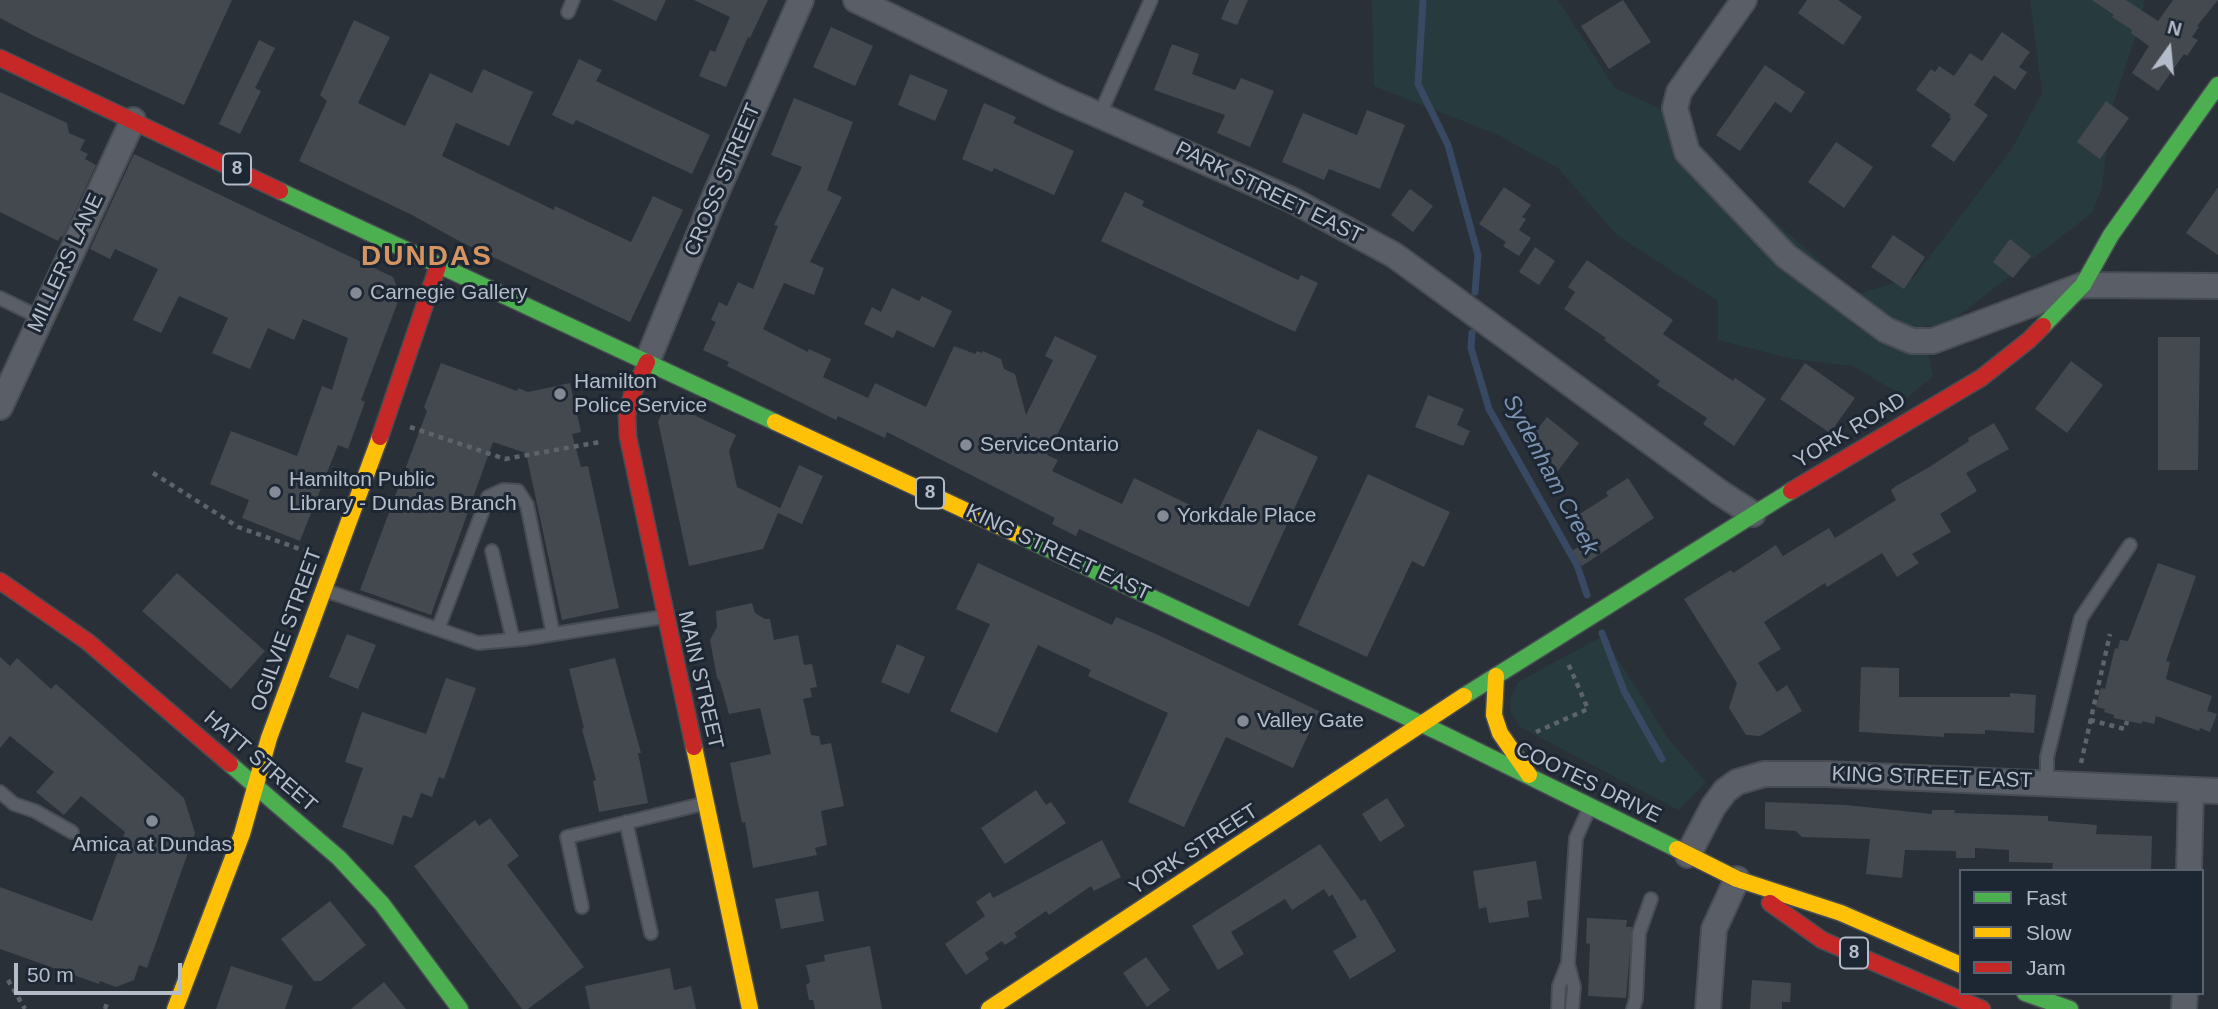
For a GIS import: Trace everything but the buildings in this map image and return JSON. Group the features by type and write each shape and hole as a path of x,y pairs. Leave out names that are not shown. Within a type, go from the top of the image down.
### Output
{"main road":[{"name":"8","path":"0,58 438,266"},
{"name":"YORK ROAD","path":"1420,724 1753,514 1981,377 2029,340 2082,285 2111,235 2218,85"},
{"name":"KING STREET EAST","path":"438,266 1420,724"},
{"name":"OGILVIE STREET","path":"176,1009 242,834 269,738 386,418 438,266"},
{"name":"MAIN STREET","path":"647,362 632,395 627,415 628,437 664,617 750,1009"},
{"name":"HATT STREET","path":"0,581 88,642 339,858 382,904 460,1009"},
{"path":"1496,676 1494,715 1500,733 1533,779"},
{"name":"COOTES DRIVE","path":"1420,724 1737,879 1841,913 1959,964"},
{"name":"YORK STREET","path":"989,1009 1420,724"},
{"name":"COOTES DRIVE","path":"1737,879 1822,940 1982,1009"},
{"path":"2031,995 2070,1009"}],"street":[{"name":"CROSS STREET","path":"647,362 714,198 801,0"},
{"name":"PARK STREET EAST","path":"856,0 1048,92 1293,200 1394,255 1753,514"},
{"path":"1744,0 1679,92 1675,108 1687,152 1786,256 1886,330 1912,341 1933,341 2082,285 2218,286"},
{"name":"MILLERS LANE","path":"0,407 133,120"},
{"name":"KING STREET EAST","path":"1688,855 1724,791 1737,782 1765,774 1827,774 2218,791"},
{"path":"2189,869 2191,790"},
{"path":"1708,1009 1714,929 1737,879"}],"lane":[{"path":"1100,114 1151,0"},
{"path":"0,298 40,318"},
{"path":"438,629 488,497 503,490 518,491 527,505 553,634"},
{"path":"2047,783 2047,757 2081,618 2130,545"},
{"path":"492,551 513,640"},
{"path":"324,590 478,643 664,617"},
{"path":"0,792 14,804 35,811 72,832"},
{"path":"582,907 567,837 706,803"},
{"path":"1573,1007 1574,987 1568,963 1576,838 1590,807"},
{"path":"626,822 651,933"},
{"path":"1633,1009 1636,999 1639,933 1651,900"},
{"path":"1558,1009 1559,986 1568,963"}],"path":[{"path":"386,418 505,459 628,437"},
{"path":"153,473 238,527 334,561"},
{"path":"2076,784 2109,634"},
{"path":"1507,744 1588,709 1556,638"},
{"path":"2090,720 2125,729 2127,722"},
{"path":"8,980 25,1009"},
{"path":"105,1009 107,1003"}],"green space":[{"path":"1372,0 1558,0 1615,88 1676,116 1697,154 1858,294 1914,277 2011,150 2042,93 2030,0 2145,0 2111,111 2102,188 2092,213 1945,326 1923,326 1933,376 1907,398 1853,366 1793,359 1718,340 1718,301 1617,235 1558,168 1498,135 1374,86"},
{"path":"1603,636 1670,741 1706,782 1678,810 1520,727 1510,710 1511,697 1518,682"}],"waterway":[{"name":"Sydenham Creek","path":"1423,0 1418,84 1448,145 1478,255 1475,292"},
{"name":"Sydenham Creek","path":"1472,333 1471,348 1489,409 1577,565 1587,595"},
{"name":"Sydenham Creek","path":"1602,633 1624,691 1662,759"}],"traffic: fast":[{"path":"2043,326 2083,285 2111,235 2218,85"},
{"path":"280,191 775,422"},
{"path":"1464,696 1791,491"},
{"path":"1014,533 1445,735 1677,849"},
{"path":"230,764 339,858 382,904 460,1009"},
{"path":"2031,995 2070,1009"}],"traffic: slow":[{"path":"775,422 1014,533"},
{"path":"175,1009 242,834 269,738 380,437"},
{"path":"1496,676 1494,715 1500,733 1529,775"},
{"path":"989,1009 1464,696"},
{"path":"694,747 750,1009"},
{"path":"1677,849 1737,879 1841,913 1959,964"}],"traffic: jam":[{"path":"0,58 280,191"},
{"path":"380,437 438,266"},
{"path":"1791,491 1981,378 2043,326"},
{"path":"647,362 632,395 627,415 628,437 694,747"},
{"path":"0,581 88,642 230,764"},
{"path":"1770,903 1822,940 1982,1009"}],"place":[{"name":"Carnegie Gallery","path":"356,293"},
{"name":"Hamilton Police Service","path":"560,394"},
{"name":"ServiceOntario","path":"966,445"},
{"name":"Hamilton Public Library - Dundas Branch","path":"275,492"},
{"name":"Yorkdale Place","path":"1163,516"},
{"name":"Valley Gate","path":"1243,721"},
{"name":"Amica at Dundas","path":"152,821"}],"district":[{"name":"DUNDAS","path":"427,257"}]}
